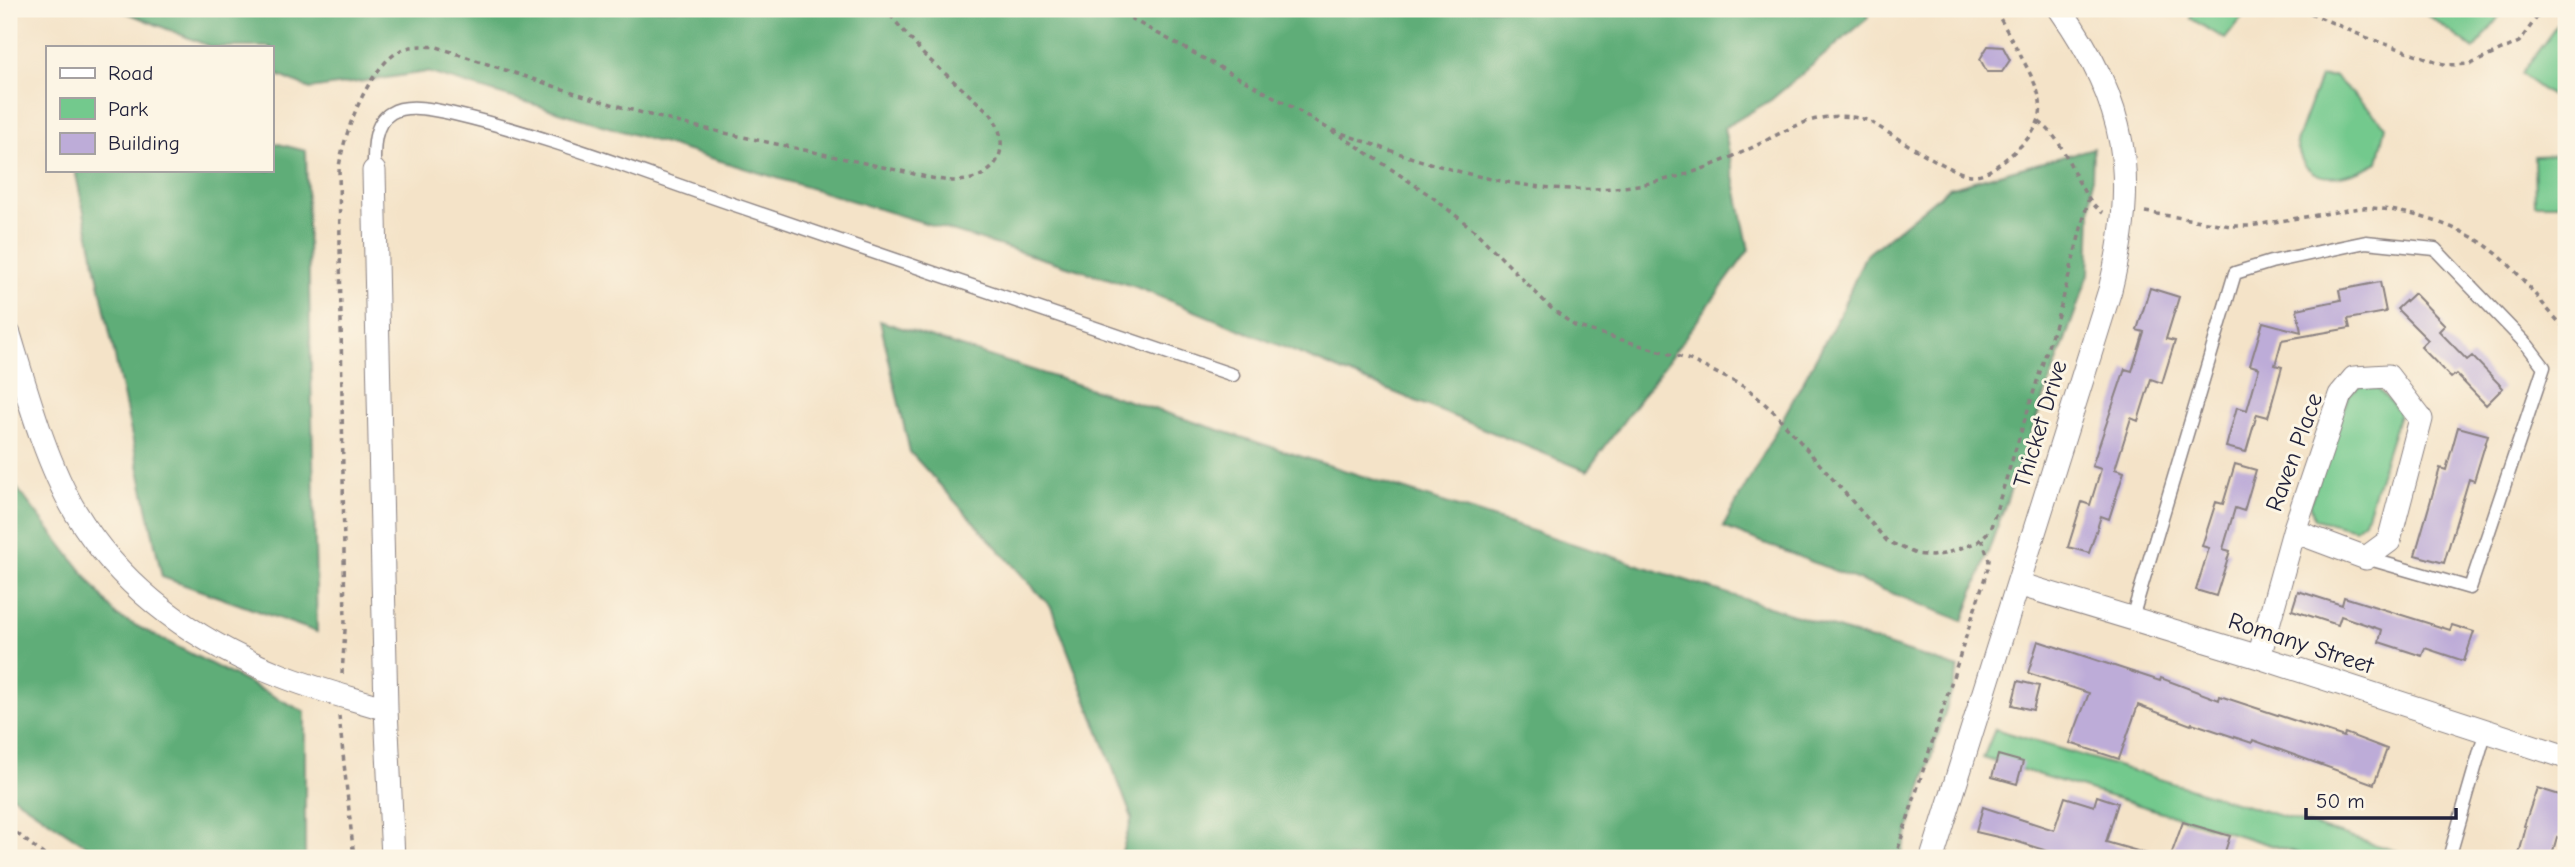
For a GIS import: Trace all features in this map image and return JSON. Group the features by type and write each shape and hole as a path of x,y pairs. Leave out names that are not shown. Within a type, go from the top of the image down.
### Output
{"street":[{"name":"Thicket Drive","path":"1933,858 2110,290 2123,234 2125,167 2115,116 2090,56 2060,9"},
{"path":"374,171 386,709 393,858"},
{"path":"9,334 50,456 75,512 112,564 152,602 222,649 281,676 386,709"},
{"name":"Raven Place","path":"2259,657 2294,531 2340,395 2354,378 2388,376 2421,419 2389,541 2366,558 2294,531"},
{"name":"Romany Street","path":"2018,584 2259,657 2566,757"}],"lane":[{"path":"374,171 374,140 382,123 391,113 406,109 452,114 576,148 1233,375"},
{"path":"2132,618 2235,273 2271,262 2366,242 2435,249 2528,346 2544,367 2470,588 2366,558"},
{"path":"2449,858 2486,730"}],"path":[{"path":"354,858 343,741 337,708 344,661 345,630 339,167 342,144 348,128 382,66 403,50 417,46 437,47 586,96 680,123 942,180 961,181 992,169 1000,156 1002,139 991,114 925,55 885,9"},
{"path":"1113,9 1324,127 1431,196 1474,230 1543,300 1575,326 1690,360 1746,388 1774,412 1887,541 1916,554 1944,554 1982,539 1996,518 2063,299 2089,197"},
{"path":"1324,127 1412,159 1542,189 1583,191 1627,188 1701,171 1799,124 1834,115 1867,120 1952,169 1972,176 1985,173 2017,149 2035,131 2042,107 2040,95 1995,9"},
{"path":"2301,9 2365,37 2447,65 2470,64 2519,42 2543,9"},
{"path":"2039,122 2053,134 2096,207 2108,215"},
{"path":"1895,858 1988,568 1989,559 1982,539"},
{"path":"9,827 48,858"}],"green space":[{"path":"118,9 1871,9 1867,19 1771,100 1724,128 1749,250 1587,471 1136,287 427,72 310,89 273,73 273,46 209,46"},
{"path":"2194,9 2249,9 2225,39 2190,18"},
{"path":"2420,9 2505,9 2474,49"},
{"path":"2566,13 2566,107 2521,74"},
{"path":"2334,76 2386,126 2378,162 2351,174 2330,177 2312,171 2304,164 2296,142 2320,77"},
{"path":"273,143 306,151 317,632 162,577 75,172 273,172"},
{"path":"2093,148 2089,274 1963,621 1723,527 1839,316 1865,256 1949,188"},
{"path":"2566,155 2566,204 2535,204 2534,156"},
{"path":"880,321 1959,668 1900,858 1120,858 1132,818 1051,607 910,452"},
{"path":"2361,385 2377,388 2400,412 2365,521 2355,529 2314,519 2310,503 2349,394"},
{"path":"9,478 117,616 305,712 305,858 105,858 9,794"},
{"path":"1995,729 2419,858 2314,858 1983,758"}],"building":[{"path":"1988,46 2003,47 2010,60 2002,72 1987,72 1980,59"},
{"path":"2380,282 2386,312 2348,319 2350,328 2282,340 2275,365 2282,367 2268,417 2257,414 2246,452 2226,447 2237,407 2247,410 2259,368 2250,365 2263,322 2301,332 2297,309 2341,300 2339,290"},
{"path":"2150,288 2179,297 2166,339 2175,341 2162,383 2151,379 2138,421 2131,418 2115,469 2124,472 2109,519 2101,516 2089,553 2068,547 2082,502 2090,505 2101,469 2092,466 2125,369 2132,371 2144,332 2137,330"},
{"path":"2414,293 2445,325 2439,331 2467,360 2472,356 2503,388 2486,405 2456,374 2451,378 2421,347 2428,340 2397,309"},
{"path":"2458,427 2488,435 2474,481 2469,479 2444,563 2415,555 2440,468 2446,470"},
{"path":"2235,464 2256,470 2244,511 2235,508 2223,549 2230,551 2216,596 2196,590 2209,548 2202,546 2216,502 2223,504"},
{"path":"2298,591 2342,605 2344,597 2450,630 2452,625 2474,632 2464,661 2425,648 2422,656 2379,642 2382,630 2341,616 2338,625 2292,610"},
{"path":"2038,641 2160,681 2161,678 2219,700 2220,696 2344,737 2345,733 2387,749 2374,784 2253,740 2252,743 2192,723 2191,725 2138,705 2119,759 2070,743 2089,693 2028,673"},
{"path":"2018,681 2039,686 2033,710 2012,705"},
{"path":"1998,755 2023,762 2017,784 1992,777"},
{"path":"2537,788 2566,797 2566,818 2551,858 2518,858 2526,827 2524,826"},
{"path":"2097,796 2118,803 2106,842 2148,854 2147,858 2070,858 1976,832 1983,807 2054,830 2065,797 2094,806"},
{"path":"2183,822 2230,836 2223,858 2170,858"}]}
